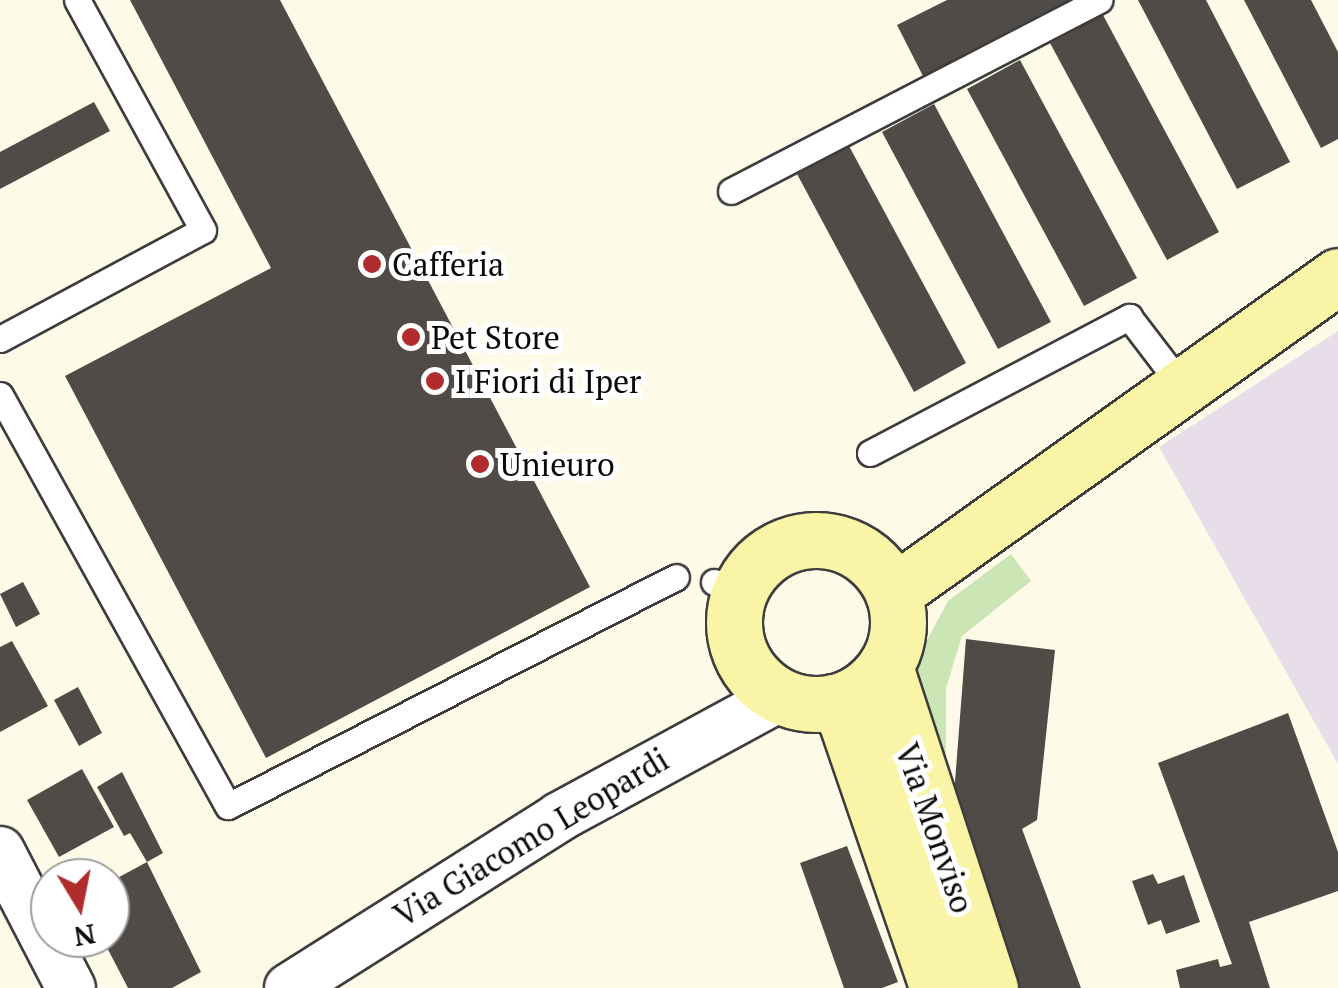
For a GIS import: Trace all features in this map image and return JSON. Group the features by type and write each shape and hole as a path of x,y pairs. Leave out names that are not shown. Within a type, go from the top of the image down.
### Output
{"street":[{"path":"892,593 1338,276"},
{"path":"806,700 751,672 734,638 727,586 776,551 828,541 868,558 892,593 898,631 885,667"},
{"name":"Via Giacomo Leopardi","path":"289,988 559,817 806,700 870,684 885,667"},
{"name":"Via Monviso","path":"885,667 990,988"},
{"name":"Via Monviso","path":"806,700 846,720 938,988"},
{"path":"0,851 71,988"}],"lane":[{"path":"0,338 203,230 77,0"},
{"path":"731,192 1099,0"},
{"path":"870,453 1129,317 1182,385"},
{"path":"0,395 228,806 676,578"}],"shaded area":[{"path":"1338,331 1338,764 1159,447"}],"green space":[{"path":"1011,554 1031,581 962,636 946,688 946,776 919,689 917,659 948,601"}],"building":[{"path":"130,0 280,0 590,587 266,758 65,376 271,268"},
{"path":"947,0 1079,0 925,80 897,25"},
{"path":"1138,0 1206,0 1290,162 1237,189"},
{"path":"1244,0 1311,0 1338,52 1338,139 1321,148"},
{"path":"1103,15 1219,232 1167,260 1050,43"},
{"path":"1020,60 1137,278 1084,306 967,89"},
{"path":"94,102 110,131 0,189 0,152"},
{"path":"934,104 1051,322 998,349 882,132"},
{"path":"849,146 966,363 914,392 797,174"},
{"path":"23,582 40,614 16,627 0,594"},
{"path":"966,639 1055,650 1037,820 1022,829 1081,988 1017,988 962,837 953,808"},
{"path":"12,641 48,706 0,732 0,647"},
{"path":"78,687 102,733 79,746 54,700"},
{"path":"1288,713 1338,852 1338,891 1249,922 1270,988 1180,988 1176,970 1218,959 1220,967 1232,964 1158,763"},
{"path":"82,769 114,827 59,857 27,800"},
{"path":"122,772 163,853 147,862 130,833 124,836 97,787"},
{"path":"847,846 898,982 882,988 844,988 800,863"},
{"path":"147,862 201,972 172,988 128,988 112,958 130,958 130,871"},
{"path":"1153,874 1158,884 1184,875 1200,922 1166,934 1161,920 1148,925 1132,881"}],"place":[{"name":"Cafferia","path":"372,264"},
{"name":"Pet Store","path":"411,337"},
{"name":"I Fiori di Iper","path":"435,381"},
{"name":"Unieuro","path":"480,464"}]}
